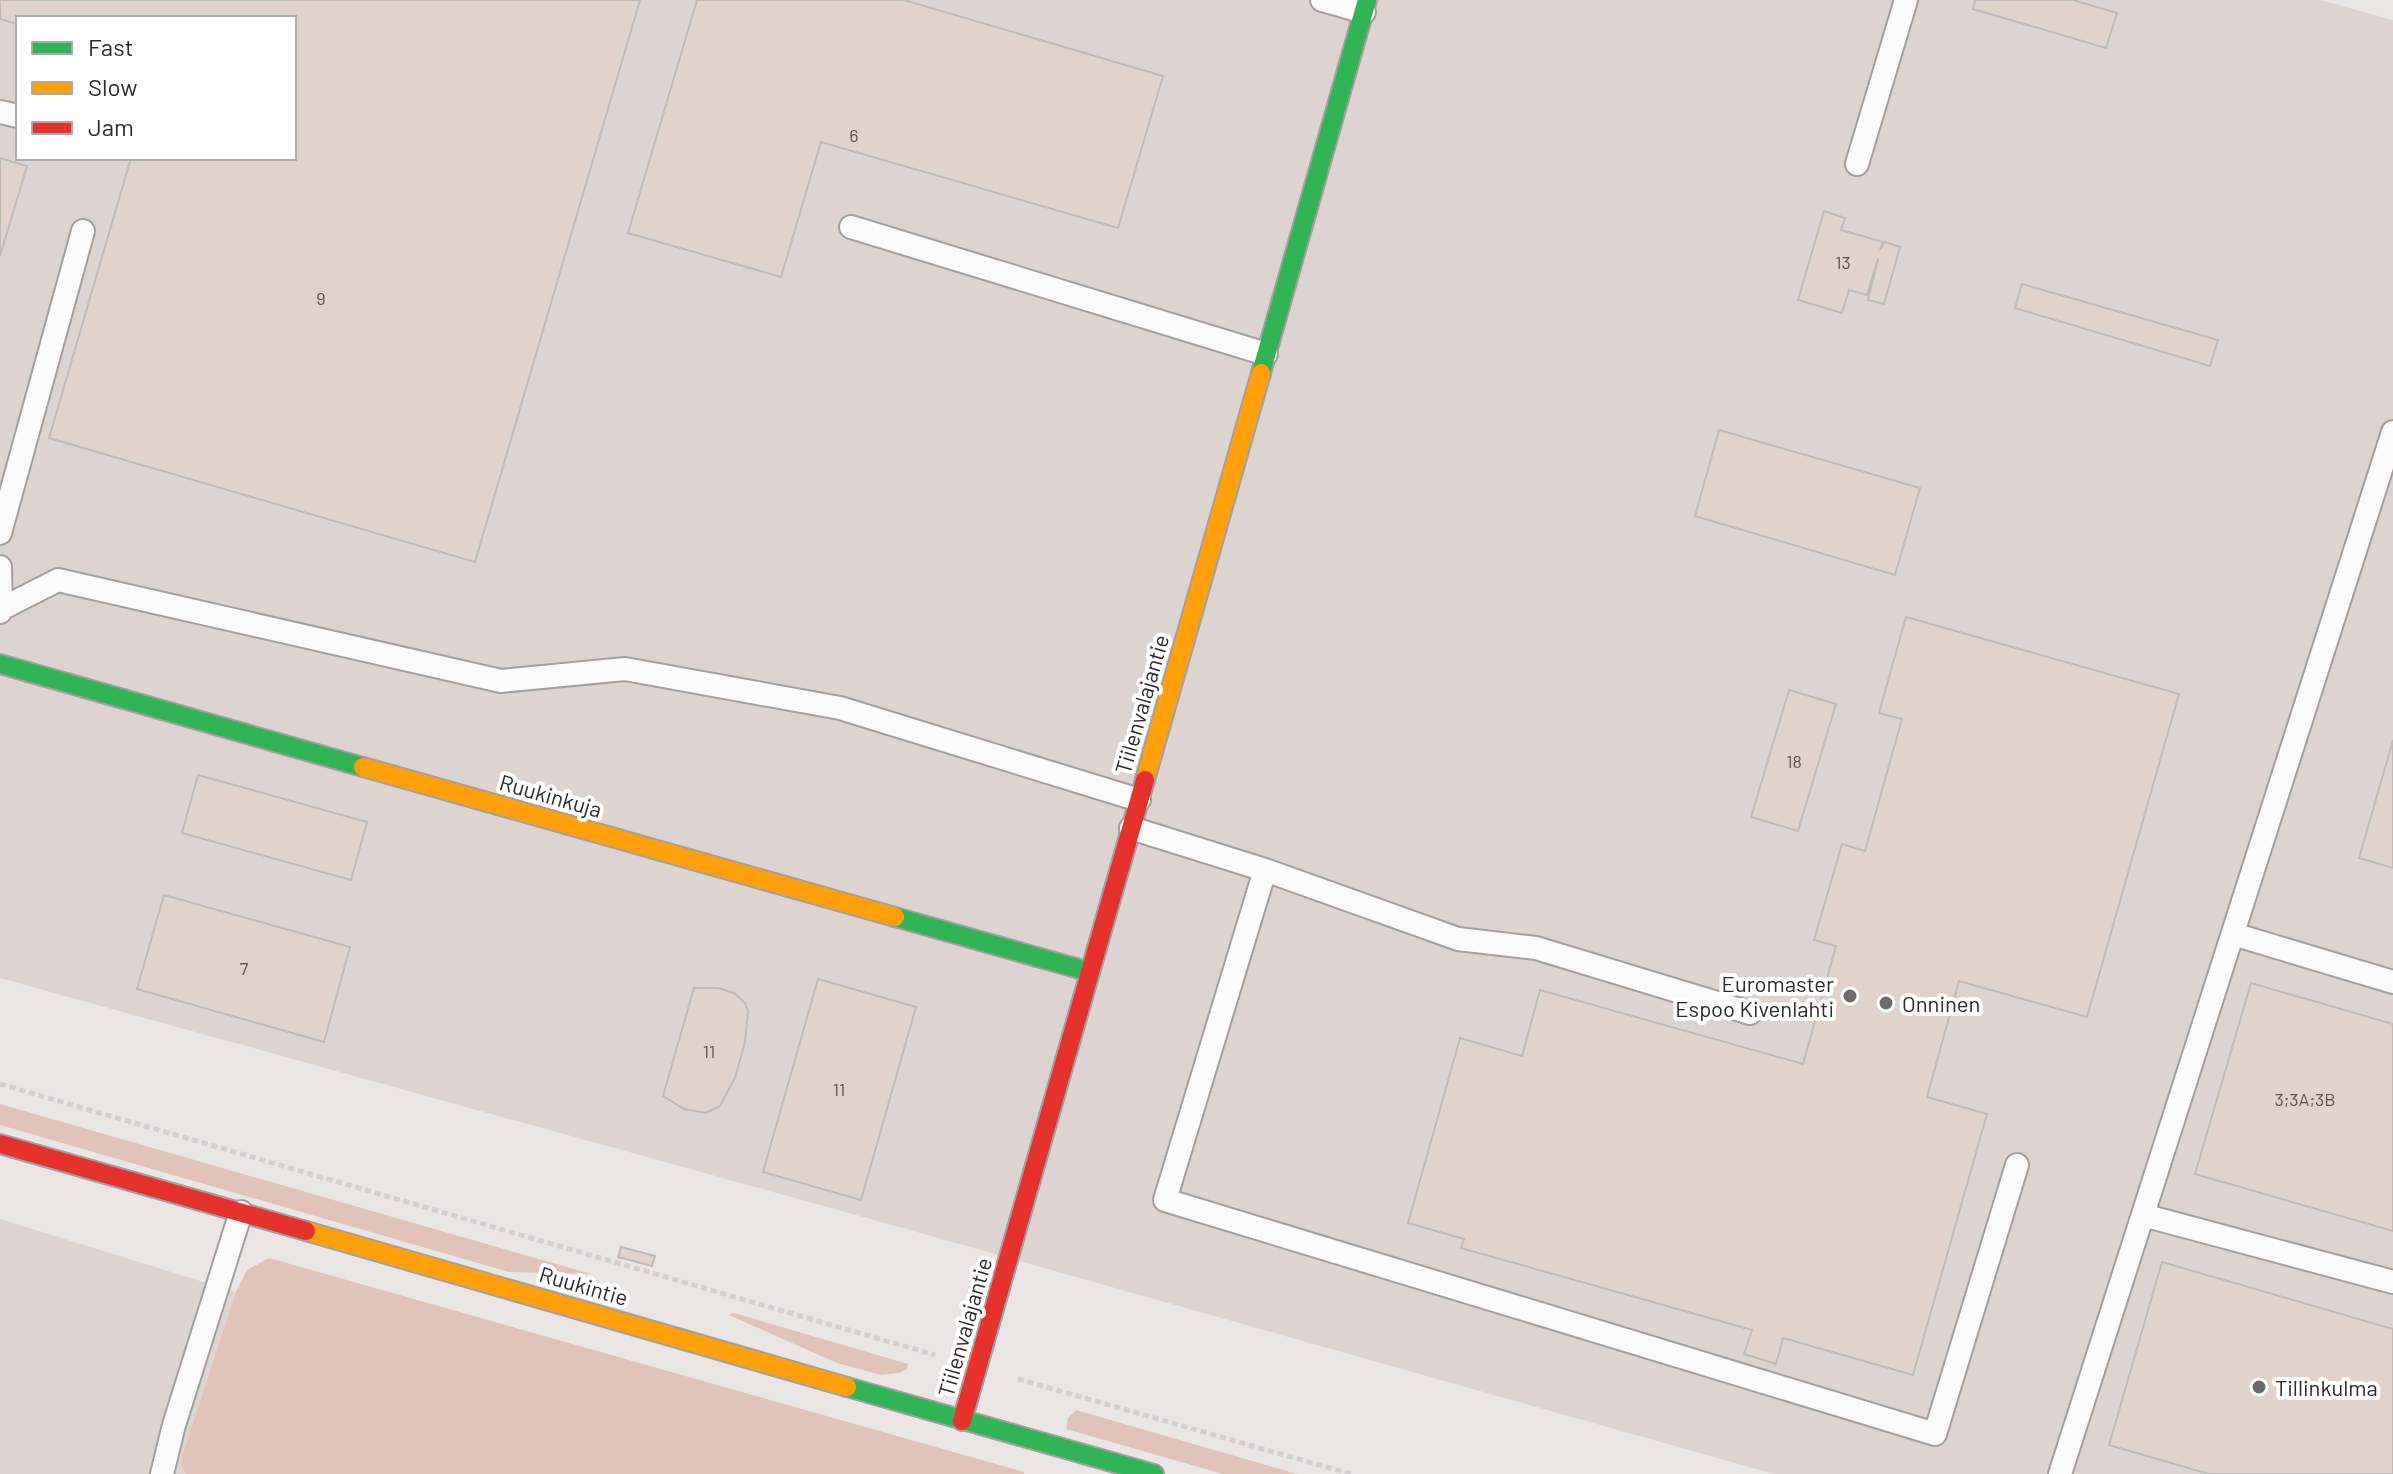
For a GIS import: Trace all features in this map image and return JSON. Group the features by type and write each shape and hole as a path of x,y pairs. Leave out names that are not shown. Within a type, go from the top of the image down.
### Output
{"street":[{"name":"Tiilenvalajantie","path":"962,1421 1366,6"},
{"name":"Ruukinkuja","path":"0,664 1090,972"},
{"name":"Ruukintie","path":"0,1144 1154,1474"}],"lane":[{"path":"1322,0 1366,6"},
{"path":"1857,164 1906,0"},
{"path":"851,227 1266,354"},
{"path":"0,533 83,231"},
{"path":"2060,1474 2393,432"},
{"path":"0,567 1,611 58,580 501,681 625,669 840,708 1139,800"},
{"path":"1131,828 1265,870 1458,939 1536,948 1750,1013"},
{"path":"1265,870 1165,1200 1935,1434 2017,1165"},
{"path":"2233,934 2393,982"},
{"path":"162,1474 174,1425 241,1212"},
{"path":"2143,1215 2393,1282"}],"path":[{"path":"0,1084 1351,1474"}],"shaded area":[{"path":"0,0 2320,0 2393,20 2393,1474 1774,1474 0,978"},
{"path":"0,1104 591,1274 509,1272 0,1125"},
{"path":"0,1219 236,1292 180,1462 186,1474 0,1474"},
{"path":"269,1258 1024,1474 186,1474 180,1462 236,1292 247,1270"},
{"path":"734,1313 908,1364 907,1369 881,1375 837,1363 729,1315"},
{"path":"1076,1410 1297,1474 1223,1474 1066,1429 1068,1418"}],"building":[{"path":"0,0 640,0 475,562 49,438 130,160 296,160 296,16 16,16 16,23 0,19"},
{"path":"697,0 904,0 1163,76 1118,228 821,142 781,277 628,233"},
{"path":"1975,0 2073,0 2117,13 2106,48 1973,9"},
{"path":"0,158 27,166 0,256"},
{"path":"1824,211 1845,218 1841,230 1883,242 1880,250 1885,242 1900,247 1884,304 1868,300 1878,259 1867,295 1849,290 1842,313 1798,300"},
{"path":"2022,284 2218,340 2210,366 2015,308"},
{"path":"1719,430 1920,488 1895,575 1695,516"},
{"name":"Onninen","path":"1906,617 2179,694 2087,1017 1959,981 1927,1097 1987,1114 1913,1375 1783,1338 1776,1364 1744,1354 1752,1330 1461,1248 1464,1239 1408,1223 1460,1038 1522,1056 1540,990 1803,1064 1836,946 1814,940 1842,844 1865,851 1902,719 1879,713"},
{"path":"1789,690 1836,704 1798,831 1751,817"},
{"path":"2393,740 2393,868 2359,858"},
{"path":"198,775 367,822 351,880 182,833"},
{"path":"164,895 350,947 324,1042 137,989"},
{"path":"818,979 916,1007 861,1200 763,1172"},
{"path":"2251,983 2393,1024 2393,1231 2195,1174"},
{"path":"694,988 718,988 734,993 745,1003 748,1011 745,1042 735,1078 720,1106 706,1113 684,1109 663,1096"},
{"path":"621,1247 655,1256 652,1266 618,1257"},
{"name":"Tillinkulma","path":"2162,1262 2393,1329 2393,1474 2209,1474 2109,1445"}],"traffic: fast":[{"path":"1261,373 1367,0"},
{"path":"0,664 363,767"},
{"path":"895,917 1090,972"},
{"path":"847,1387 1154,1474"}],"traffic: slow":[{"path":"1145,780 1261,373"},
{"path":"363,767 895,917"},
{"path":"306,1231 847,1387"}],"traffic: jam":[{"path":"962,1421 1145,780"},
{"path":"0,1144 306,1231"}],"place":[{"name":"Euromaster Espoo Kivenlahti","path":"1850,996"},
{"name":"Onninen","path":"1886,1003"},
{"name":"Tillinkulma","path":"2259,1387"}]}
